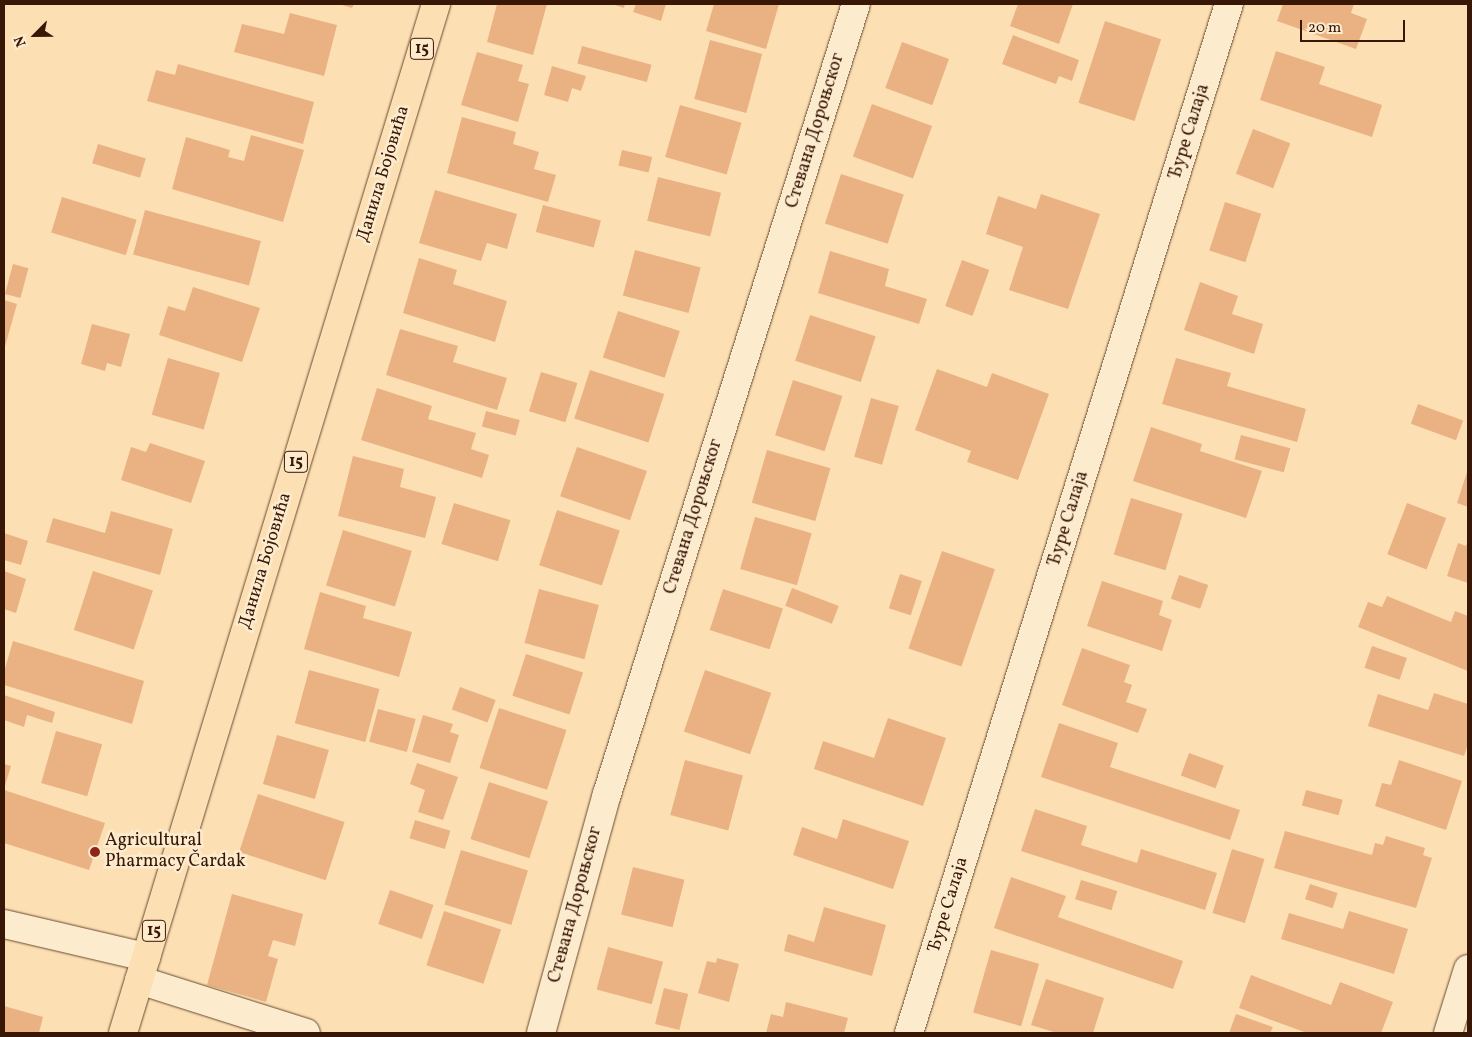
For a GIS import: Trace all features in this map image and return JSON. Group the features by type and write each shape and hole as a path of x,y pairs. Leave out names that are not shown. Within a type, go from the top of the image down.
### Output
{"main road":[{"name":"Данила Бојовића","path":"123,1033 436,4"}],"street":[{"name":"Стевана Дороњског","path":"541,1033 607,794 856,4"},
{"name":"Ђуре Салаја","path":"909,1033 1229,4"},
{"path":"4,924 142,969 306,1033"},
{"path":"1448,1033 1468,969"}],"building":[{"path":"339,4 354,4 352,8"},
{"path":"497,4 547,4 533,55 487,42"},
{"path":"612,4 625,4 624,8"},
{"path":"636,4 666,4 661,21 633,12"},
{"path":"714,4 779,4 766,49 706,31"},
{"path":"1018,4 1073,4 1059,44 1010,26"},
{"path":"1283,4 1354,4 1351,13 1367,19 1356,49 1277,21"},
{"path":"290,13 337,25 324,76 234,52 242,24 284,34"},
{"path":"1105,21 1161,39 1135,121 1078,103"},
{"path":"1013,35 1079,60 1072,81 1059,76 1056,84 1002,64"},
{"path":"710,40 762,54 746,113 694,99"},
{"path":"902,42 949,59 932,105 885,88"},
{"path":"582,46 652,65 647,82 577,63"},
{"path":"1276,51 1325,67 1319,84 1382,105 1372,137 1260,100"},
{"path":"477,52 523,65 518,81 529,84 518,122 461,105"},
{"path":"178,64 314,102 303,144 147,101 156,70 175,75"},
{"path":"552,66 586,76 581,91 572,88 568,102 544,95"},
{"path":"872,104 932,126 913,179 853,157"},
{"path":"680,105 742,123 727,175 665,157"},
{"path":"462,117 516,132 513,144 539,152 534,169 556,175 548,202 447,173"},
{"path":"1253,129 1290,143 1273,188 1236,174"},
{"path":"251,135 304,150 283,222 172,189 186,137 230,150 228,157 244,161"},
{"path":"98,144 146,159 140,178 92,163"},
{"path":"622,150 652,157 649,173 618,166"},
{"path":"841,174 904,194 888,244 825,223"},
{"path":"658,177 721,193 710,236 647,221"},
{"path":"435,190 517,214 507,249 487,243 481,261 419,243"},
{"path":"1041,194 1100,214 1068,309 1009,290 1023,247 986,234 998,196 1036,209"},
{"path":"62,197 137,220 126,255 51,232"},
{"path":"1225,202 1261,214 1245,262 1209,251"},
{"path":"543,205 601,221 594,248 536,232"},
{"path":"145,210 261,241 249,285 133,254"},
{"path":"635,250 701,268 689,313 623,295"},
{"path":"830,251 889,269 885,286 927,299 919,324 818,293"},
{"path":"419,258 457,270 453,284 507,301 495,342 403,313"},
{"path":"962,260 989,270 972,316 945,306"},
{"path":"13,264 28,268 20,298 5,294"},
{"path":"1200,282 1238,296 1232,314 1263,324 1254,354 1184,330"},
{"path":"193,287 260,308 242,362 159,335 168,306 185,311"},
{"path":"4,300 17,304 4,350"},
{"path":"618,311 680,331 665,378 603,358"},
{"path":"810,315 876,336 861,382 795,361"},
{"path":"92,324 130,334 121,367 107,363 105,371 81,364"},
{"path":"400,329 458,346 453,362 507,378 497,410 386,375"},
{"path":"168,358 220,373 204,430 152,415"},
{"path":"1176,358 1231,373 1227,386 1306,409 1297,442 1162,404"},
{"path":"937,369 987,387 992,373 1049,394 1018,480 967,462 971,451 915,430"},
{"path":"590,370 664,394 648,443 574,419"},
{"path":"541,372 577,383 565,422 529,411"},
{"path":"793,380 842,396 825,451 775,435"},
{"path":"377,388 432,406 428,419 476,433 471,449 489,455 482,478 361,440"},
{"path":"871,398 899,406 882,465 854,457"},
{"path":"1418,404 1463,420 1456,440 1411,424"},
{"path":"486,411 520,420 516,436 482,426"},
{"path":"1151,427 1202,444 1200,451 1262,471 1246,518 1133,481"},
{"path":"1241,435 1290,448 1284,472 1235,459"},
{"path":"150,443 205,461 191,503 121,480 131,447 146,452"},
{"path":"577,447 647,471 630,520 560,496"},
{"path":"767,450 830,468 815,521 752,503"},
{"path":"353,456 404,469 400,487 436,497 425,538 338,516"},
{"path":"1468,469 1468,507 1457,503"},
{"path":"1131,498 1183,514 1165,570 1114,554"},
{"path":"454,503 510,520 498,561 441,544"},
{"path":"1407,503 1446,518 1427,569 1387,554"},
{"path":"557,510 620,530 602,586 539,565"},
{"path":"111,511 173,529 160,575 46,542 53,518 105,533"},
{"path":"755,517 812,533 797,585 740,569"},
{"path":"343,530 412,551 395,607 326,585"},
{"path":"4,533 28,541 21,565 4,560"},
{"path":"1468,540 1468,583 1447,576 1458,543 1466,546"},
{"path":"942,551 995,569 961,667 908,648"},
{"path":"4,571 26,579 16,613 4,609"},
{"path":"93,571 153,590 134,649 74,630"},
{"path":"900,574 922,581 911,615 889,608"},
{"path":"1179,575 1208,585 1200,609 1171,599"},
{"path":"1102,581 1163,601 1159,615 1172,620 1162,651 1087,626"},
{"path":"792,588 839,606 832,624 785,606"},
{"path":"539,589 599,605 584,659 525,643"},
{"path":"723,589 783,608 770,649 710,630"},
{"path":"320,592 366,606 363,618 412,632 399,677 304,649"},
{"path":"1387,596 1451,622 1455,611 1468,616 1468,671 1358,627 1368,602 1382,607"},
{"path":"13,641 144,681 132,724 4,685 4,672"},
{"path":"1372,646 1407,658 1399,680 1365,668"},
{"path":"1082,648 1130,665 1124,682 1132,685 1126,702 1147,709 1138,733 1062,705"},
{"path":"526,654 583,673 569,714 512,696"},
{"path":"309,670 380,689 365,742 295,723"},
{"path":"705,670 771,693 750,754 684,731"},
{"path":"460,687 496,700 487,723 452,710"},
{"path":"1434,693 1468,704 1468,744 1464,756 1368,726 1378,694 1428,710"},
{"path":"4,695 55,712 52,723 27,715 24,727 4,720"},
{"path":"499,708 567,730 547,790 480,768"},
{"path":"378,709 416,719 407,752 369,742"},
{"path":"423,715 453,724 450,732 459,735 450,763 412,752"},
{"path":"888,718 946,738 923,806 814,769 823,741 874,758"},
{"path":"1059,723 1118,743 1110,767 1240,810 1230,840 1041,777"},
{"path":"56,731 102,744 87,796 41,783"},
{"path":"277,735 329,750 315,799 263,784"},
{"path":"1189,753 1224,766 1216,788 1181,776"},
{"path":"685,760 743,776 728,831 670,815"},
{"path":"1399,760 1462,781 1446,830 1375,806 1382,783 1391,785"},
{"path":"417,763 458,777 443,820 418,812 425,790 410,784"},
{"path":"4,764 11,766 4,789"},
{"path":"489,782 548,801 529,858 470,839"},
{"path":"4,790 105,823 89,870 4,843"},
{"path":"1306,790 1343,800 1339,815 1302,805"},
{"path":"258,794 345,822 326,880 239,852"},
{"path":"1035,809 1087,826 1081,845 1137,863 1141,849 1217,873 1205,910 1021,851"},
{"path":"843,819 909,841 893,889 793,855 802,827 837,839"},
{"path":"415,820 450,831 445,849 409,838"},
{"path":"1285,831 1372,855 1375,843 1383,845 1386,836 1425,848 1423,855 1432,858 1416,908 1274,868"},
{"path":"1232,849 1265,859 1245,923 1212,913"},
{"path":"461,850 528,870 511,925 444,905"},
{"path":"633,867 684,880 673,927 621,915"},
{"path":"1011,877 1066,896 1058,917 1183,961 1173,989 994,928"},
{"path":"1081,880 1117,891 1111,910 1075,899"},
{"path":"1310,884 1338,893 1333,908 1305,899"},
{"path":"390,890 433,905 422,939 378,924"},
{"path":"232,894 303,914 295,946 273,940 268,956 278,959 266,1002 207,985"},
{"path":"824,907 886,925 872,976 784,951 788,934 814,942"},
{"path":"444,911 501,930 483,984 426,965"},
{"path":"1349,911 1408,929 1394,974 1281,939 1289,913 1343,929"},
{"path":"608,947 663,962 652,1004 597,990"},
{"path":"991,950 1039,964 1021,1026 973,1012"},
{"path":"717,958 739,964 729,1002 698,993 707,961 716,963"},
{"path":"1251,975 1331,1005 1340,982 1393,1002 1381,1033 1307,1033 1239,1008"},
{"path":"1046,979 1104,998 1093,1033 1057,1033 1031,1025"},
{"path":"664,988 688,994 679,1030 655,1024"},
{"path":"786,1002 848,1018 844,1033 766,1033 771,1014 783,1017"},
{"path":"4,1006 43,1017 39,1033 4,1033"},
{"path":"1236,1014 1273,1027 1270,1033 1229,1033"}],"place":[{"name":"Agricultural Pharmacy Čardak","path":"95,852"}]}
